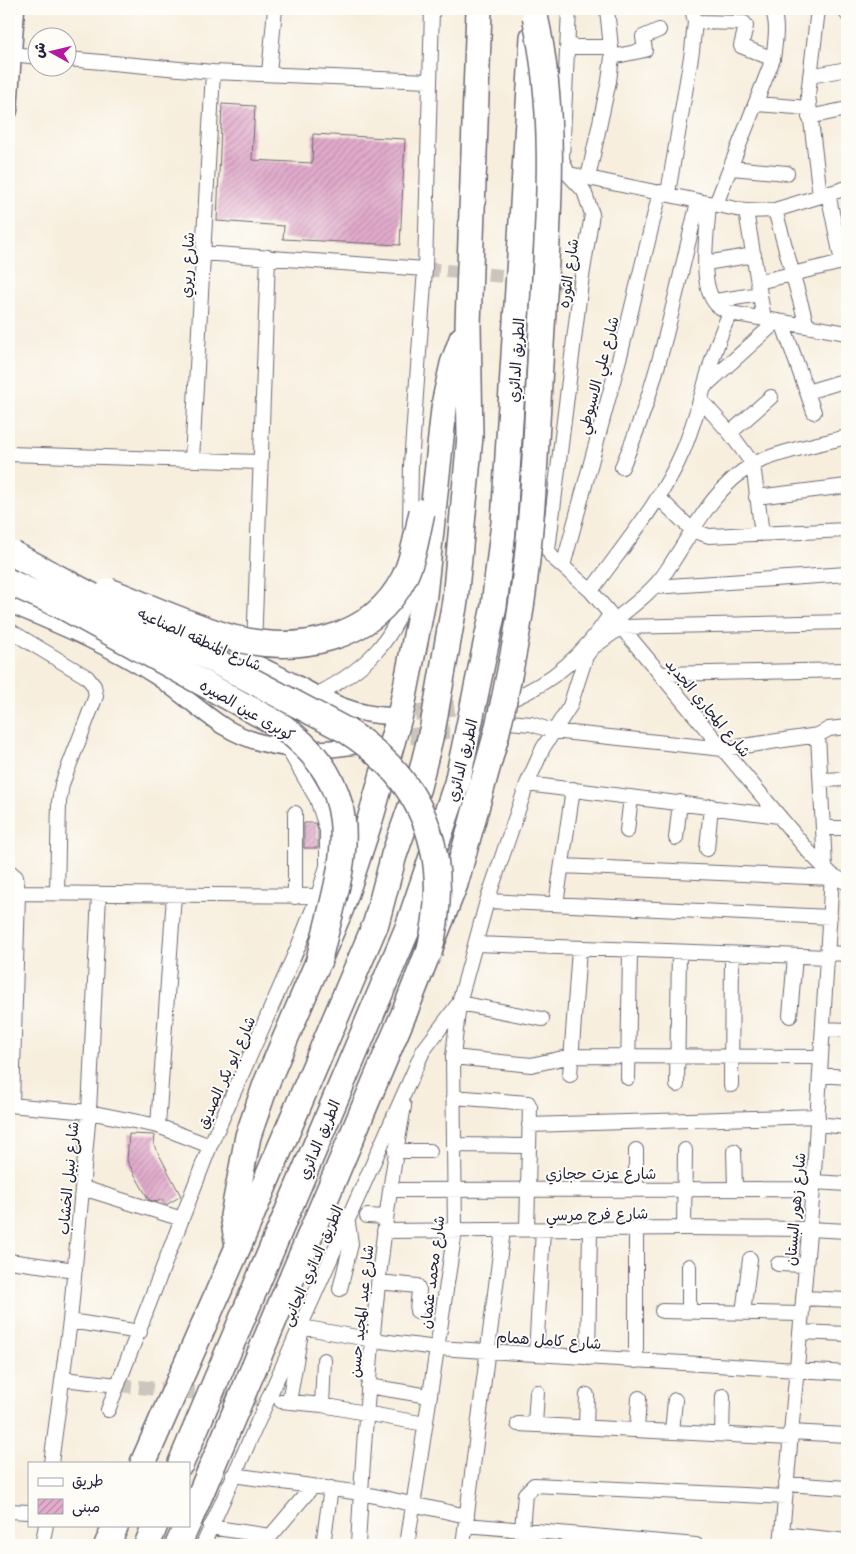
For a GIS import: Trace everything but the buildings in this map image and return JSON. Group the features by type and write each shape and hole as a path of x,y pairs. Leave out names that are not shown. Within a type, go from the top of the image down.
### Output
{"highway":[{"path":"143,1462 238,1247 376,923 394,855 418,787 433,726 455,601 470,436 468,325 479,9"},
{"path":"178,1545 195,1524 429,953 455,884 484,786 508,684 525,579 531,516 549,163 546,85 535,12"},
{"name":"الطريق الدائري","path":"182,1462 407,930 457,783 494,606 504,523 535,12"},
{"path":"10,553 193,625 235,638 278,644 321,642 355,629 371,619 390,600 405,577 422,512 453,364 468,325"},
{"path":"238,1247 233,1216 248,1136 266,1084 318,964 356,864 402,707 424,595 442,418"},
{"path":"10,553 347,731 371,747 392,767 408,789 422,814 432,841 437,869 438,897 436,926 429,953"},
{"name":"كوبرى عين الصيره","path":"9,582 62,606 284,727 319,760 331,780 340,803 344,827 344,851 318,964"},
{"path":"107,1545 116,1526"},
{"path":"147,1545 155,1526"}],"street":[{"path":"9,111 16,9"},
{"path":"269,73 274,9"},
{"path":"318,694 348,678 374,656 393,628 406,596 411,562 411,464 425,269 432,9"},
{"name":"شارع الثوره","path":"548,550 580,293 592,214 584,191 564,167 561,150 569,9"},
{"path":"588,178 605,105 611,52 607,9"},
{"path":"622,467 640,423 708,203 731,168 773,59 776,38 775,15 772,9"},
{"path":"715,302 759,288 793,274 845,261 824,194 809,113 810,76 818,9"},
{"path":"846,9 847,14"},
{"path":"693,15 744,23 746,26 741,46 773,59"},
{"name":"شارع علي الاسيوطي","path":"563,566 664,193 692,51 693,15"},
{"path":"568,47 611,52 645,50 643,37 659,30"},
{"path":"13,54 28,56"},
{"path":"78,60 213,72 429,81"},
{"path":"810,76 847,69"},
{"name":"شارع ريري","path":"192,460 213,72"},
{"path":"756,104 809,113 847,109"},
{"path":"731,168 787,173"},
{"path":"568,174 746,211 775,210 847,188"},
{"path":"708,203 705,276 710,294 715,302 730,313 847,333"},
{"path":"775,210 807,326"},
{"path":"746,211 759,288 807,392 814,412"},
{"path":"203,253 425,269"},
{"path":"706,262 754,255"},
{"path":"254,661 268,257"},
{"path":"590,591 658,498 683,450 718,337 730,313"},
{"path":"702,393 774,321"},
{"path":"807,392 847,380"},
{"path":"702,393 753,464 762,534"},
{"path":"730,432 771,397"},
{"path":"510,700 550,680 573,662 593,640 654,587 692,530 728,483 753,464 847,437"},
{"path":"9,454 260,462"},
{"path":"756,497 847,486"},
{"path":"658,498 692,530 709,536 847,530"},
{"name":"شارع المجاري الجديد","path":"548,550 590,591 778,816 830,873 847,883"},
{"name":"شارع المنطقه الصناعيه","path":"10,553 254,661 357,713 391,716"},
{"path":"654,587 847,574"},
{"path":"9,604 65,627 119,655 156,676 238,734 254,741 288,749 327,750 386,740"},
{"path":"847,622 615,621 586,656 570,706 553,731 527,784 488,900 476,944 795,956 847,954"},
{"path":"9,630 87,677 94,686 96,696 62,784 59,802 57,894"},
{"path":"660,674 847,670"},
{"path":"509,722 531,724 553,731 723,749 818,735 829,729 847,727"},
{"name":"شارع زهور البستان","path":"781,1540 810,1229 830,917 830,873 823,828 818,735"},
{"name":"شارع ابو بكر الصديق","path":"108,1410 140,1332 210,1146 318,896 327,866 327,830 317,799 288,749"},
{"path":"821,780 847,779"},
{"path":"527,784 778,816"},
{"path":"556,904 573,790"},
{"path":"627,831 631,796"},
{"path":"676,838 680,802"},
{"path":"707,849 711,806"},
{"path":"295,813 296,897"},
{"path":"823,828 847,828"},
{"path":"562,866 830,873"},
{"path":"9,871 16,877 18,893 11,1105 89,1112 158,1126 210,1146"},
{"path":"18,893 318,896"},
{"name":"شارع نبيل الخشاب","path":"51,1462 70,1321 83,1188 89,1112 99,894"},
{"path":"158,1126 174,895"},
{"path":"488,900 830,917"},
{"name":"شارع محمد عثمان","path":"407,1545 455,1231 453,1057 459,1003 476,944"},
{"path":"570,1075 579,949"},
{"path":"628,1078 630,950"},
{"path":"677,1085 679,952"},
{"path":"731,1085 732,954"},
{"path":"790,1016 795,956"},
{"path":"459,1003 542,1019"},
{"name":"الطريق الدائري الجانبى","path":"203,1545 195,1524 233,1475 302,1327 409,1081 428,1043 459,1003"},
{"path":"823,1029 847,1030"},
{"path":"453,1057 531,1065 572,1056 731,1055 821,1057"},
{"path":"820,1074 847,1077"},
{"name":"شارع عبد المجيد حسن","path":"358,1545 368,1386 384,1231 409,1081"},
{"path":"453,1097 523,1101 530,1107 527,1229"},
{"path":"530,1125 817,1120 847,1127"},
{"path":"455,1145 529,1146"},
{"path":"396,1151 430,1150"},
{"path":"636,1150 636,1188"},
{"path":"684,1228 685,1150"},
{"path":"734,1151 735,1188"},
{"name":"شارع عزت حجازي","path":"390,1190 735,1188 847,1184"},
{"path":"83,1188 182,1219"},
{"path":"367,1216 386,1217"},
{"path":"340,1289 351,1244 348,1223"},
{"path":"636,1228 636,1361"},
{"name":"شارع فرج مرسي","path":"384,1231 684,1228 847,1231"},
{"path":"588,1358 590,1229"},
{"path":"463,1545 503,1230"},
{"path":"536,1354 544,1230"},
{"path":"743,1313 750,1259"},
{"path":"9,1261 75,1270"},
{"path":"778,1264 806,1265"},
{"path":"689,1266 689,1312"},
{"path":"379,1282 417,1286 419,1290 417,1311"},
{"path":"803,1298 847,1300"},
{"path":"662,1311 801,1314"},
{"path":"70,1321 140,1332"},
{"path":"289,1402 302,1327"},
{"name":"شارع كامل همام","path":"302,1327 373,1340 437,1348 847,1373"},
{"path":"800,1332 847,1334"},
{"path":"322,1405 324,1360"},
{"path":"63,1378 118,1386"},
{"path":"368,1386 429,1396"},
{"path":"535,1425 536,1392"},
{"path":"586,1427 588,1395"},
{"path":"722,1434 723,1396"},
{"path":"637,1430 639,1398"},
{"path":"268,1400 322,1405 425,1424"},
{"path":"672,1432 675,1400"},
{"path":"518,1424 722,1434 847,1435"},
{"path":"233,1475 361,1493 466,1520 522,1530 696,1545"},
{"path":"522,1530 525,1494 534,1485 785,1490 847,1488"},
{"path":"195,1524 266,1541 313,1486"},
{"path":"323,1545 331,1488"},
{"path":"9,1511 28,1512"},
{"path":"42,1545 46,1526"},
{"path":"781,1540 847,1541"}],"tunnel":[{"path":"425,269 581,283"},
{"path":"391,716 510,700"},
{"path":"386,740 508,722"},
{"path":"118,1385 268,1400"}]}
